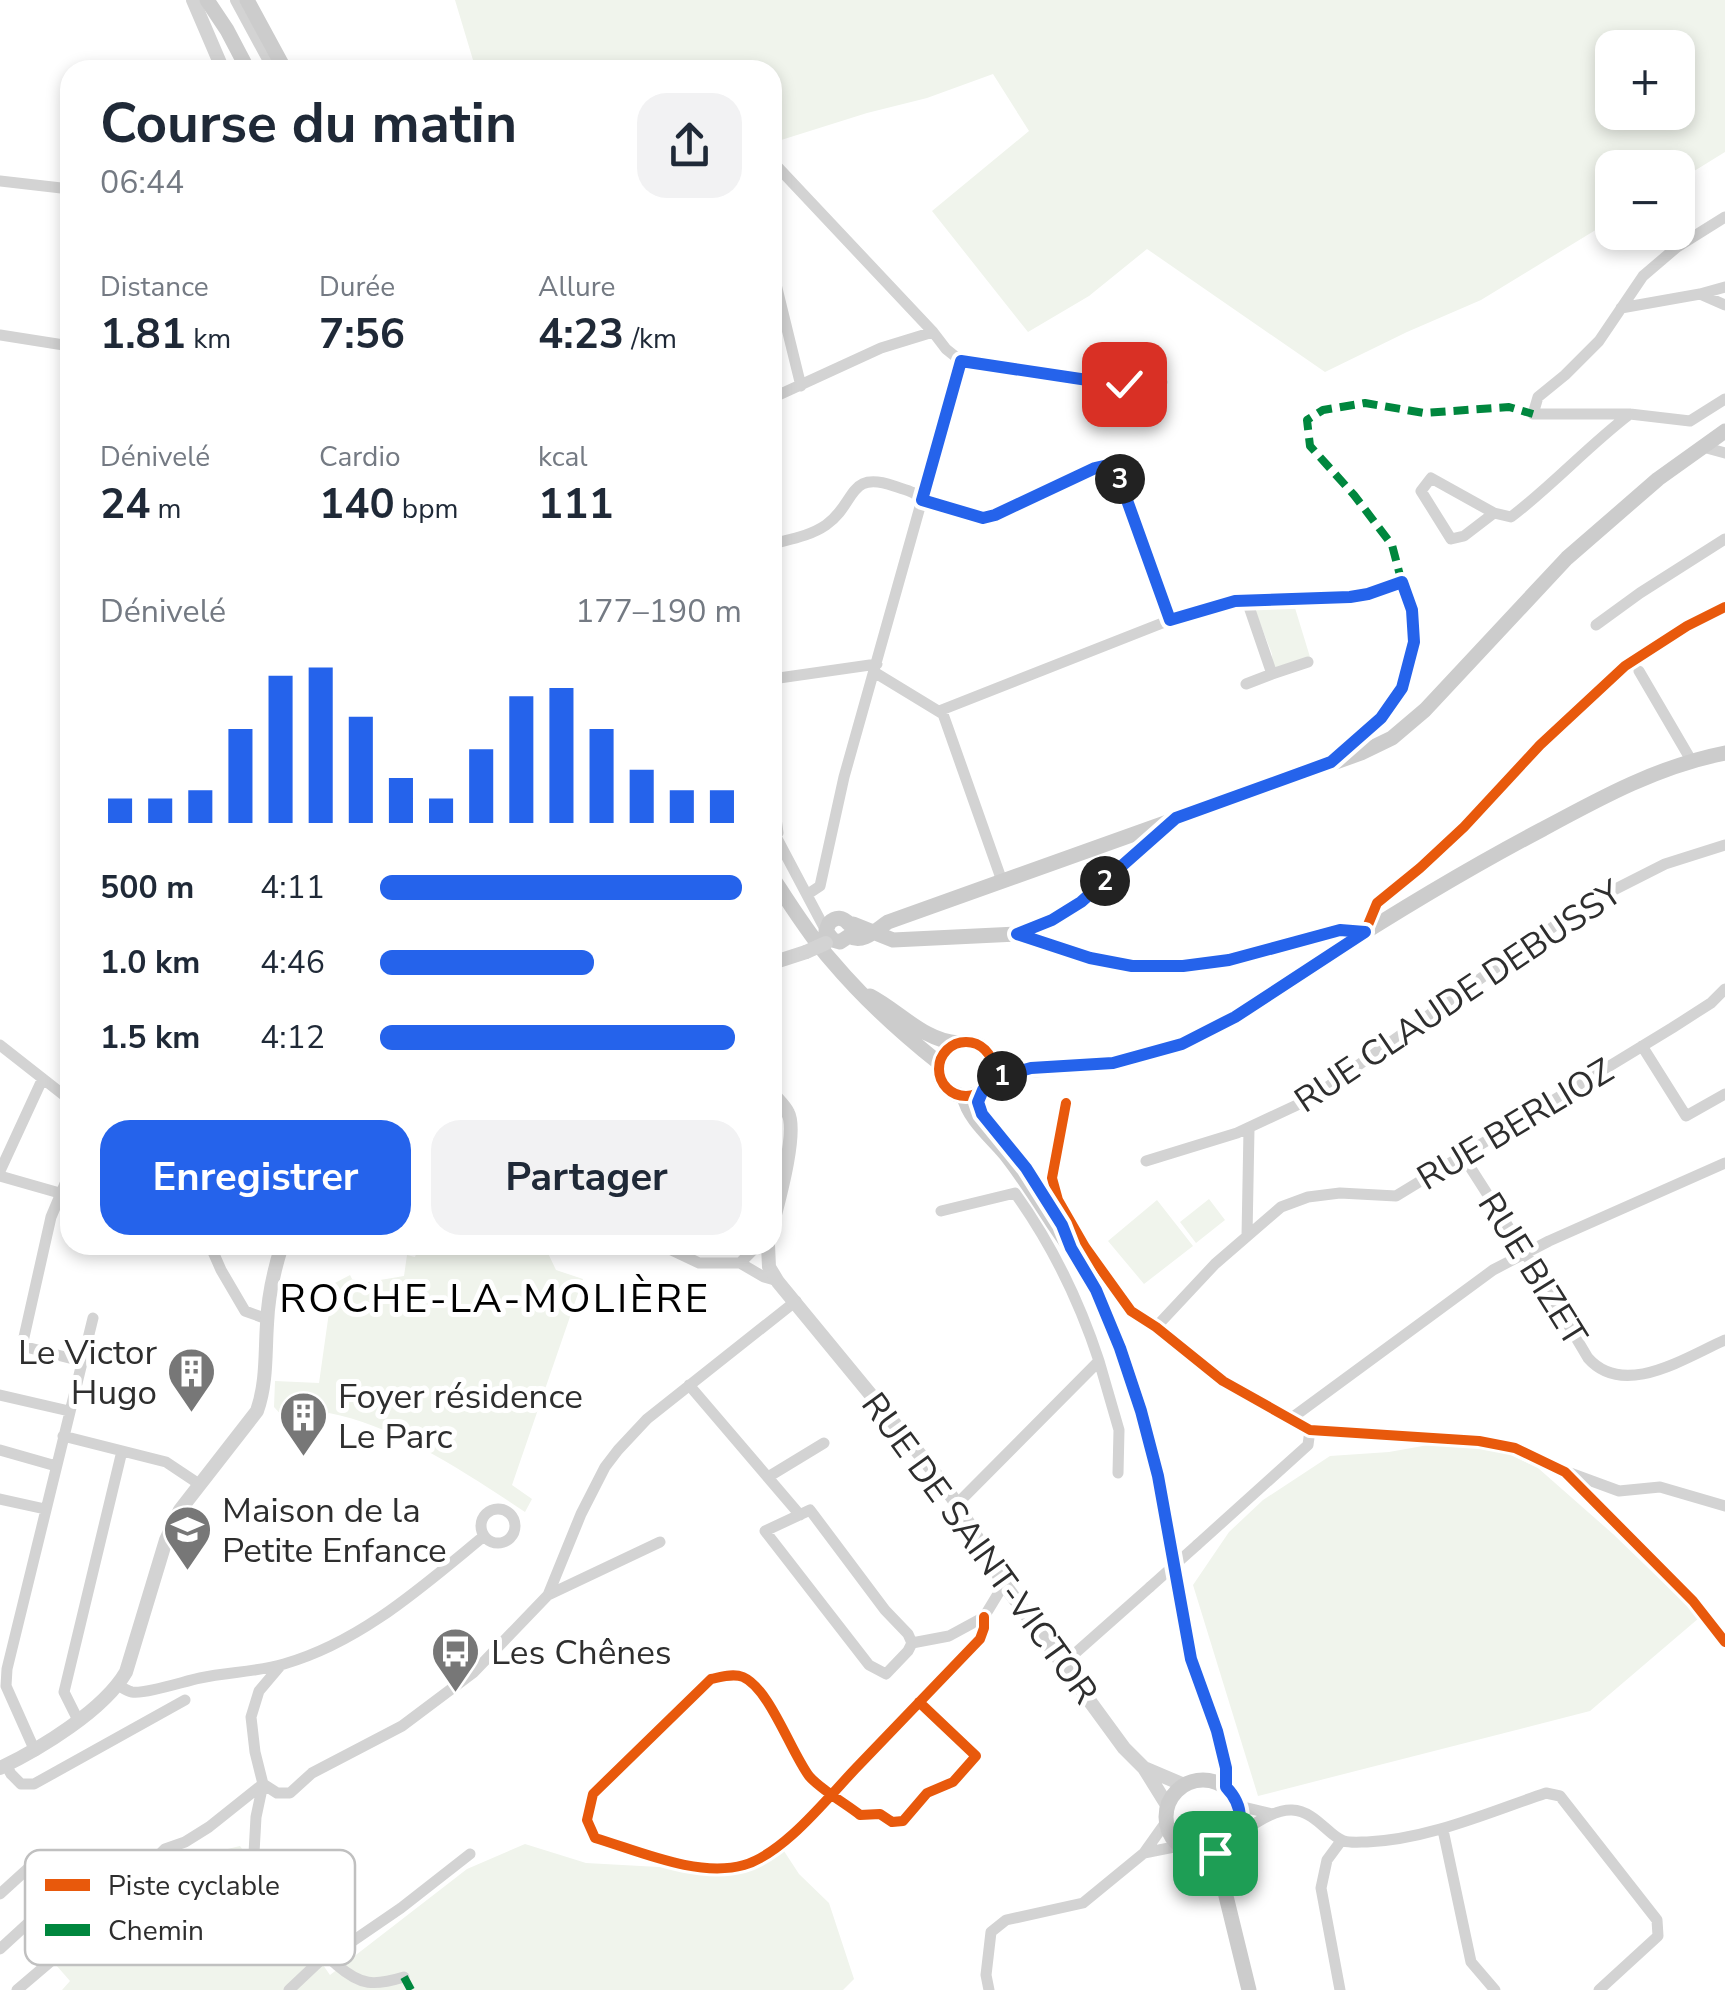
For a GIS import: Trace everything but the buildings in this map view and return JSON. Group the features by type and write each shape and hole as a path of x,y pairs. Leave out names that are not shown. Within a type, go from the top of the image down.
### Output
{"main road":[{"path":"207,0 243,60"},
{"path":"248,0 280,60"},
{"path":"839,930 854,939 864,938 881,927 1002,880 1361,753 1392,738 1426,710 1567,558 1658,479 1725,431"},
{"path":"958,1042 946,1050 939,1072 947,1088 964,1096 1006,1075 1031,1068 1113,1063 1182,1044 1235,1017 1365,932 1502,850 1654,772 1725,753"},
{"path":"881,927 892,940 1017,934 1052,920 1081,902 1176,818"},
{"path":"782,891 832,962 881,1015 939,1063"},
{"path":"863,993 930,1036 944,1042 976,1043 1006,1063 1031,1068"},
{"path":"989,1054 993,1068 978,1102 982,1114 1026,1168 1062,1225 1071,1248"},
{"path":"964,1096 975,1118 1024,1178 1071,1248 1096,1290 1120,1348 1158,1476 1191,1659 1220,1744 1226,1787"},
{"path":"1220,1744 1214,1763 1172,1796 1167,1814 1171,1836 1179,1846 1196,1854 1225,1892"},
{"path":"1192,1782 1216,1782 1226,1787 1239,1806 1241,1817 1231,1841 1225,1892 1249,1990"},
{"path":"1196,1854 1215,1853 1231,1841"}],"street":[{"path":"193,0 219,60"},
{"path":"237,0 270,60"},
{"path":"782,172 946,350 961,361 1114,384 1162,382"},
{"path":"0,181 60,188"},
{"path":"1725,217 1676,247 1643,276 1599,341 1538,397 1533,414 1630,414 1690,421 1725,398"},
{"path":"1621,308 1725,287"},
{"path":"1700,294 1725,305"},
{"path":"782,309 801,386"},
{"path":"782,394 881,348 933,332"},
{"path":"0,335 60,344"},
{"path":"808,894 820,886 844,777 961,361"},
{"path":"1494,513 1464,536 1451,539 1421,491 1431,478 1494,513 1511,517 1630,414"},
{"path":"1703,447 1725,453"},
{"path":"782,541 810,534 827,524 864,482 875,480 916,493 922,500 983,518 1108,465 1119,478 1170,620"},
{"path":"1596,625 1640,592 1725,540"},
{"path":"939,711 1217,604 1350,597 1402,582 1412,610 1414,642 1402,688 1381,718 1331,762"},
{"path":"1246,601 1272,674"},
{"path":"1246,684 1308,662"},
{"path":"782,678 876,668 943,714 1002,880"},
{"path":"1639,672 1692,760"},
{"name":"RUE CLAUDE DEBUSSY","path":"1146,1160 1249,1129 1312,1098 1584,905 1665,864 1725,846"},
{"path":"782,847 808,894 839,930 806,952 782,960"},
{"path":"1017,934 1090,958 1132,966 1183,966 1229,960 1340,930 1365,932"},
{"name":"RUE BERLIOZ","path":"1156,1327 1215,1264 1280,1207 1308,1197 1340,1193 1396,1196 1711,1003 1725,989"},
{"path":"0,1045 60,1093"},
{"path":"1642,1046 1686,1116 1725,1094"},
{"path":"0,1190 0,1176 42,1080"},
{"path":"1066,1102 1052,1178 1058,1200 1085,1247 1131,1311 1223,1381 1310,1430 1479,1441 1515,1448 1619,1491 1660,1486 1725,1506"},
{"path":"782,1105 790,1115 782,1180"},
{"path":"1247,1236 1249,1129"},
{"path":"782,1157 788,1153"},
{"name":"RUE BIZET","path":"1463,1156 1597,1368 1634,1376 1725,1340"},
{"path":"1289,1420 1493,1270 1725,1163"},
{"path":"0,1176 60,1192"},
{"path":"941,1211 1016,1193 1037,1223 1064,1270 1099,1362 1119,1430 1118,1473"},
{"path":"60,1203 51,1217 22,1346 81,1361"},
{"path":"214,1255 245,1311 267,1319"},
{"path":"185,1700 34,1784 22,1784 3,1766 35,1751 78,1720 118,1686 126,1672 166,1540 180,1510 257,1411 263,1394 267,1319 279,1255"},
{"path":"682,1255 700,1263 740,1263 778,1282"},
{"path":"740,1263 748,1255"},
{"path":"768,1255 769,1268 778,1282"},
{"name":"RUE DE SAINT-VICTOR","path":"778,1282 931,1468 1004,1584 1124,1748 1144,1768 1167,1814"},
{"path":"548,1595 581,1514 618,1450 688,1384 796,1301"},
{"path":"35,1751 3,1686 92,1318"},
{"path":"957,1504 1099,1362"},
{"path":"688,1384 800,1515"},
{"path":"0,1394 69,1411"},
{"path":"1063,1664 1308,1445 1310,1430"},
{"path":"63,1436 166,1462 198,1484"},
{"path":"768,1477 824,1443"},
{"path":"0,1450 56,1466"},
{"path":"78,1720 64,1692 122,1451"},
{"path":"1566,1472 1692,1601 1725,1642"},
{"path":"0,1499 45,1509"},
{"path":"912,1644 810,1510 765,1531 869,1665 886,1674 912,1644 949,1636 984,1616"},
{"path":"118,1686 133,1692 281,1665 317,1653 410,1597 484,1536"},
{"path":"262,1784 278,1793 290,1793 312,1773 402,1726 474,1672 548,1595 660,1542"},
{"path":"919,1702 976,1756 953,1782 927,1793 903,1821 892,1822 880,1814 860,1815 832,1793 811,1779 758,1688 741,1676 726,1675 711,1680 593,1794 587,1820 596,1838 695,1868 743,1865 780,1846 832,1793 919,1702 980,1639 984,1616 1004,1584"},
{"path":"254,1850 262,1784 251,1717 259,1691 281,1665"},
{"name":"RUE DE SAINT-VICTOR","path":"1144,1768 1192,1782"},
{"path":"164,1850 209,1827 262,1784"},
{"path":"1231,1841 1272,1814 1292,1810 1312,1816 1341,1841 1366,1842 1442,1830 1546,1792 1560,1796 1657,1920 1658,1936 1599,1990"},
{"path":"1239,1806 1272,1814"},
{"path":"989,1990 986,1975 992,1932 1006,1920 1083,1904 1144,1853 1167,1814"},
{"path":"1442,1830 1471,1962 1496,1990"},
{"path":"1340,1990 1321,1888 1327,1860 1341,1841"},
{"path":"1144,1853 1179,1846"},
{"path":"355,1940 470,1854"},
{"path":"0,1894 25,1872"},
{"path":"0,1949 25,1926"},
{"path":"17,1990 47,1965"},
{"path":"289,1990 311,1965"},
{"path":"339,1965 362,1983 382,1984 404,1977"}],"shaded area":[{"path":"455,0 1725,0 1725,152 1695,171 1695,150 1595,150 1595,230 1481,300 1325,372 1147,249 1089,296 1028,332 932,211 1029,131 993,74 927,98 782,140 782,60 473,60"},
{"path":"1259,605 1295,608 1310,657 1273,669 1272,654 1255,610"},
{"path":"1209,1199 1225,1220 1196,1243 1180,1222"},
{"path":"1157,1200 1193,1246 1144,1284 1108,1241"},
{"path":"407,1255 549,1255 556,1270 583,1279 512,1485 532,1499 525,1512 456,1468 379,1428 329,1413 323,1418 316,1410 300,1421 295,1430 274,1407 275,1381 319,1383 333,1284 350,1275 352,1279 368,1282 404,1276"},
{"path":"1473,1437 1538,1468 1674,1593 1703,1607 1699,1618 1590,1711 1258,1796 1193,1585 1229,1532 1263,1500 1330,1456 1389,1452"},
{"path":"525,1844 586,1863 732,1871 752,1854 784,1851 799,1874 829,1903 854,1979 843,1990 62,1990 70,1981 56,1965 323,1965 330,1975 343,1965 355,1965 355,1956 467,1869"}],"marked path":[{"path":"1402,583 1392,545 1310,446 1307,420 1323,410 1365,403 1424,413 1509,407 1533,414"},
{"path":"404,1977 411,1990"}],"cycle path":[{"path":"1365,932 1377,903 1464,827 1540,745 1625,666 1725,607"},
{"path":"966,1042 985,1050 993,1069 985,1088 966,1096 947,1088 939,1069 947,1050 966,1042"},
{"path":"983,1090 979,1102 982,1114 1026,1168 1051,1208"},
{"path":"1066,1103 1052,1178 1058,1200 1085,1247 1131,1311 1223,1381 1310,1430 1479,1441 1515,1448 1565,1472 1693,1601 1725,1642"},
{"path":"919,1702 976,1756 953,1782 927,1793 903,1821 892,1822 880,1814 860,1815 854,1811 833,1796 826,1791 814,1781 762,1694 753,1683 735,1675 711,1679 593,1794 587,1820 595,1838 688,1866 726,1868 759,1859 805,1823 820,1808 833,1793 858,1766 919,1702 950,1671 980,1639 984,1617"}],"place":[{"name":"Le Victor Hugo","path":"192,1414"},
{"name":"Foyer résidence Le Parc","path":"303,1458"},
{"name":"Maison de la Petite Enfance","path":"187,1572"},
{"name":"Les Chênes","path":"456,1694"}],"district":[{"name":"ROCHE-LA-MOLIÈRE","path":"495,1298"}],"route":[{"path":"1124,384 961,361 922,500 983,518 1108,465 1119,478 1170,620 1235,601 1350,597 1402,582 1412,610 1414,642 1402,688 1381,718 1331,762 1176,818 1081,902 1052,920 1017,934 1090,958 1132,966 1183,966 1229,960 1327,932 1365,932 1235,1017 1182,1044 1113,1063 1031,1068 1006,1075 990,1082 978,1102 982,1114 1026,1168 1062,1225 1096,1290 1141,1411 1158,1476 1191,1659 1217,1731 1226,1768 1226,1787 1239,1806 1241,1817 1234,1839 1215,1853"}]}
